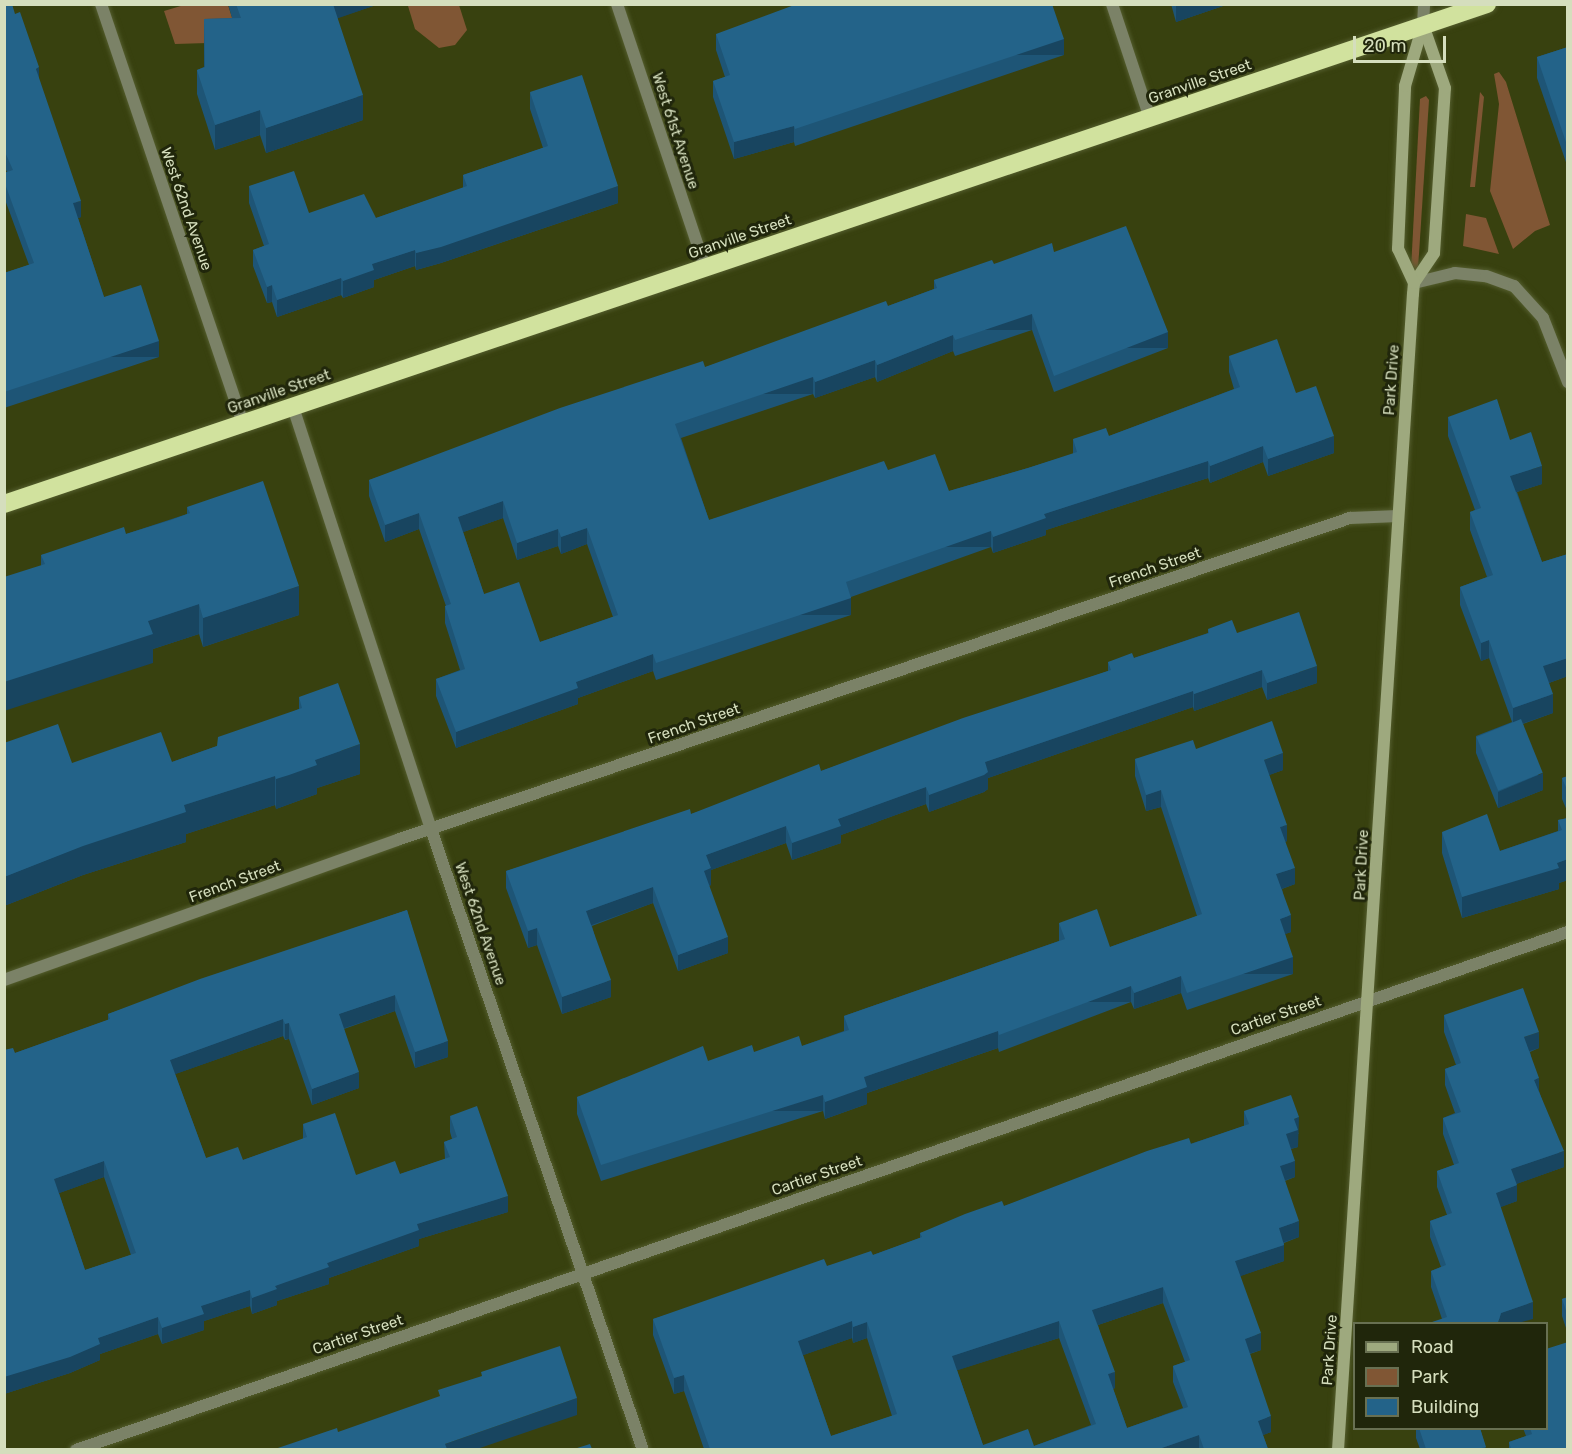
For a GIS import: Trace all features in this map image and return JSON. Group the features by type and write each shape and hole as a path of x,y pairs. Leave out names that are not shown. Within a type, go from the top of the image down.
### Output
{"highway":[{"name":"Granville Street","path":"4,504 1487,4"}],"street":[{"name":"West 62nd Avenue","path":"100,4 243,424"},
{"name":"West 61st Avenue","path":"617,4 705,267"},
{"path":"1112,4 1150,118"},
{"path":"1423,25 1424,4"},
{"name":"Park Drive","path":"1414,283 1434,253 1444,87 1423,25"},
{"name":"Park Drive","path":"1338,1449 1414,283 1398,249 1405,86 1423,25"},
{"path":"1414,283 1455,273 1486,276 1514,286 1543,318 1568,382"},
{"name":"West 62nd Avenue","path":"293,407 431,829 643,1449"},
{"name":"French Street","path":"4,980 431,829 1350,518 1398,516"},
{"name":"Cartier Street","path":"76,1449 1568,932"}],"green space":[{"path":"184,5 228,5 240,42 175,44 164,11"},
{"path":"459,5 467,30 455,45 439,48 415,29 408,6"},
{"path":"1499,72 1506,82 1550,225 1535,231 1513,249 1490,191 1499,104 1494,74"},
{"path":"1480,92 1484,97 1475,187 1470,187"},
{"path":"1426,96 1429,100 1418,269 1414,271 1411,269 1420,99"},
{"path":"1466,214 1486,218 1499,254 1463,246"}],"building":[{"path":"4,4 12,4 15,14 20,12 39,67 36,69 81,201 73,203 104,297 141,285 159,341 4,392 4,273 34,263 4,181 4,173 13,170 4,150"},
{"path":"236,4 333,4 363,95 266,128 260,110 215,125 197,70 205,67 204,19 241,18"},
{"path":"797,4 1052,4 1064,39 795,129 794,126 734,142 713,81 730,75 716,34"},
{"path":"1568,47 1568,148 1537,57"},
{"path":"582,75 618,186 441,247 416,253 415,250 372,264 374,270 343,281 341,278 277,300 272,285 267,287 253,250 269,244 249,186 294,171 309,213 364,194 376,218 467,186 463,175 548,146 530,92"},
{"path":"1126,226 1168,332 1054,376 1032,314 955,340 953,335 877,365 875,360 815,382 813,377 675,424 709,520 884,461 888,470 935,454 949,491 1028,468 1077,452 1073,439 1106,428 1109,436 1240,387 1229,356 1277,339 1296,393 1316,386 1334,436 1268,459 1263,446 1210,466 1208,461 1044,514 1046,518 993,537 991,531 846,582 851,598 656,663 653,654 576,682 578,688 456,732 436,679 465,669 445,606 451,604 419,513 385,525 369,480 560,408 703,361 705,367 886,301 888,306 937,288 934,280 992,260 994,264 1052,243 1054,252","holes":["503,501 517,543 558,529 561,537 587,528 618,615 540,642 519,582 484,594 458,517"]},
{"path":"1497,399 1510,440 1531,432 1542,466 1510,476 1542,562 1568,554 1568,658 1543,666 1553,694 1513,708 1489,640 1481,643 1460,587 1493,575 1470,512 1481,508 1448,417"},
{"path":"263,481 299,586 203,618 199,604 148,621 153,634 4,682 4,577 45,564 41,555 124,527 126,534 171,520 190,513 187,507"},
{"path":"1299,612 1317,666 1267,683 1262,670 1194,694 1193,691 985,762 988,772 984,775 929,795 926,787 838,819 841,826 792,843 786,826 706,855 711,868 704,871 728,937 678,955 653,887 586,911 611,980 562,997 537,928 528,931 506,871 690,809 691,814 819,764 821,771 963,718 1111,670 1108,662 1132,653 1134,658 1209,633 1208,629 1232,620 1237,633"},
{"path":"338,683 360,744 315,760 317,765 184,805 186,812 83,846 4,877 4,743 58,724 72,763 161,732 172,762 217,746 218,737 302,708 299,697"},
{"path":"1521,719 1543,773 1498,791 1476,737"},
{"path":"1272,721 1283,753 1264,760 1287,825 1280,827 1295,868 1276,874 1291,915 1280,919 1293,957 1187,993 1181,976 1134,993 1131,986 999,1035 998,1031 864,1077 867,1087 825,1102 823,1095 601,1165 577,1097 703,1046 708,1061 752,1045 754,1052 799,1036 802,1046 849,1030 844,1016 1065,939 1059,923 1097,909 1110,947 1202,914 1161,790 1146,795 1135,759 1193,740 1196,749"},
{"path":"1568,776 1568,792 1562,778"},
{"path":"1487,814 1500,851 1562,830 1558,820 1568,818 1568,859 1557,863 1559,868 1462,897 1442,832"},
{"path":"407,910 448,1041 415,1052 395,995 339,1014 359,1072 312,1089 289,1023 285,1024 283,1019 170,1060 206,1158 238,1147 243,1160 307,1137 303,1124 335,1113 356,1175 395,1161 400,1174 450,1157 444,1142 457,1137 450,1116 477,1106 508,1196 417,1224 419,1230 327,1263 329,1267 275,1286 277,1289 252,1298 250,1290 201,1306 204,1314 162,1328 158,1317 98,1338 100,1344 70,1357 4,1377 4,1296 6,1295 4,1292 4,1050 13,1048 15,1053 110,1019 108,1014 200,979","holes":["104,1161 136,1253 85,1270 54,1179"]},
{"path":"1523,988 1539,1032 1524,1037 1539,1078 1534,1080 1564,1151 1511,1169 1517,1185 1496,1193 1533,1302 1501,1313 1498,1322 1432,1322 1447,1317 1431,1271 1446,1265 1430,1221 1452,1213 1437,1171 1459,1163 1443,1118 1461,1112 1445,1069 1461,1063 1444,1015"},
{"path":"1291,1095 1299,1117 1294,1119 1298,1130 1286,1134 1295,1161 1280,1166 1299,1221 1279,1228 1284,1245 1235,1261 1261,1333 1245,1339 1271,1416 1258,1421 1268,1449 1204,1449 1199,1435 1159,1449 710,1449 684,1375 674,1378 653,1319 824,1259 827,1266 871,1251 873,1255 922,1237 920,1233 1002,1201 1004,1206 1147,1151 1189,1138 1191,1144 1249,1124 1244,1111","holes":["1163,1287 1190,1360 1173,1366 1188,1407 1127,1428 1108,1374 1115,1372 1092,1310","852,1321 853,1327 867,1322 897,1414 831,1436 798,1341","1059,1321 1096,1424 1034,1446 1028,1429 983,1445 952,1356"]},
{"path":"1568,1297 1568,1316 1562,1299"},
{"path":"1568,1342 1568,1449 1511,1449 1509,1442 1532,1434 1531,1430 1548,1430 1548,1348"},
{"path":"560,1346 577,1398 445,1444 447,1449 275,1449 337,1428 338,1432 440,1396 438,1390 482,1376 481,1372"},
{"path":"1420,1430 1481,1430 1486,1447 1478,1449 1426,1449"},
{"path":"590,1444 592,1449 574,1449"}]}
